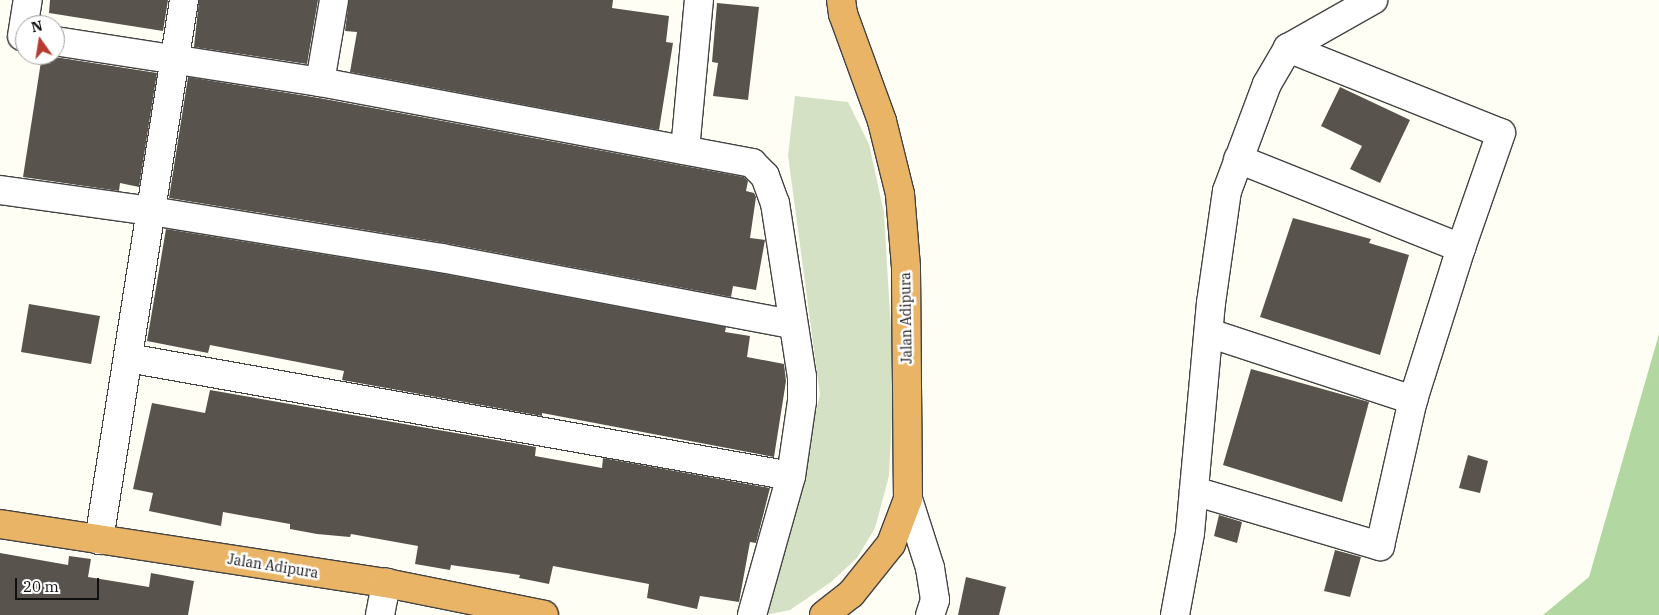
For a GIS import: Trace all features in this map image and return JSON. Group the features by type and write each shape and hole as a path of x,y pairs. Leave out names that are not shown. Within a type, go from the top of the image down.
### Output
{"highway":[{"name":"Jalan Adipura","path":"824,615 851,594 891,544 908,499 906,267 900,194 882,122 843,14 841,0"},
{"name":"Jalan Adipura","path":"0,524 386,583 544,615"}],"street":[{"path":"23,15 28,0"},
{"path":"99,540 184,0"},
{"path":"320,82 334,0"},
{"path":"685,150 699,0"},
{"path":"1175,615 1194,491 1209,333 1227,191 1267,84 1288,48 1373,0"},
{"path":"65,42 320,82 752,163 765,176 775,203 792,324 802,377 802,401 791,476 752,615"},
{"path":"1194,491 1380,546 1413,400 1461,248 1501,133 1288,48"},
{"path":"1238,159 1461,248"},
{"path":"0,190 151,211 442,258 792,324"},
{"path":"1209,333 1413,400"},
{"path":"128,358 791,476"},
{"path":"908,499 930,568 935,600 930,615"},
{"path":"380,615 386,583"}],"green space":[{"path":"795,96 848,102 869,144 884,213 894,374 889,476 875,528 857,558 831,582 790,610 765,615 820,395 788,155"},
{"path":"1659,334 1659,615 1543,615 1589,577"}],"building":[{"path":"50,0 168,0 163,31 49,13"},
{"path":"199,0 318,0 307,64 194,47"},
{"path":"349,0 613,0 612,8 669,16 666,42 673,43 659,130 350,72 357,32 345,31"},
{"path":"717,3 759,7 748,100 713,96 718,63 712,62"},
{"path":"65,59 157,73 139,187 120,183 119,191 23,177 40,65 65,65"},
{"path":"188,77 319,98 744,177 748,181 746,191 754,193 756,197 750,238 765,240 756,290 733,286 731,297 445,243 169,198"},
{"path":"1340,87 1410,120 1380,183 1350,169 1362,146 1321,126"},
{"path":"1293,218 1371,239 1369,243 1409,255 1380,355 1260,317"},
{"path":"166,229 439,273 726,327 725,332 750,336 747,357 784,364 786,381 774,457 542,413 542,416 342,380 344,371 210,345 208,353 147,341"},
{"path":"29,304 100,316 91,364 21,352"},
{"path":"1251,369 1369,402 1342,502 1223,465"},
{"path":"210,390 536,447 535,456 602,468 603,458 770,488 756,543 750,542 739,602 700,596 697,609 647,598 649,584 553,566 549,584 519,578 520,575 451,565 450,570 415,564 418,546 351,534 350,537 317,534 290,529 290,524 223,512 221,526 149,511 153,493 133,489 152,403 205,413"},
{"path":"1468,455 1488,461 1480,493 1459,488"},
{"path":"1219,515 1242,522 1237,543 1214,536"},
{"path":"1335,550 1361,557 1350,597 1324,591"},
{"path":"0,553 68,565 69,556 91,559 88,577 149,587 151,573 194,581 188,615 0,615"},
{"path":"966,577 1006,587 999,615 958,615"}]}
